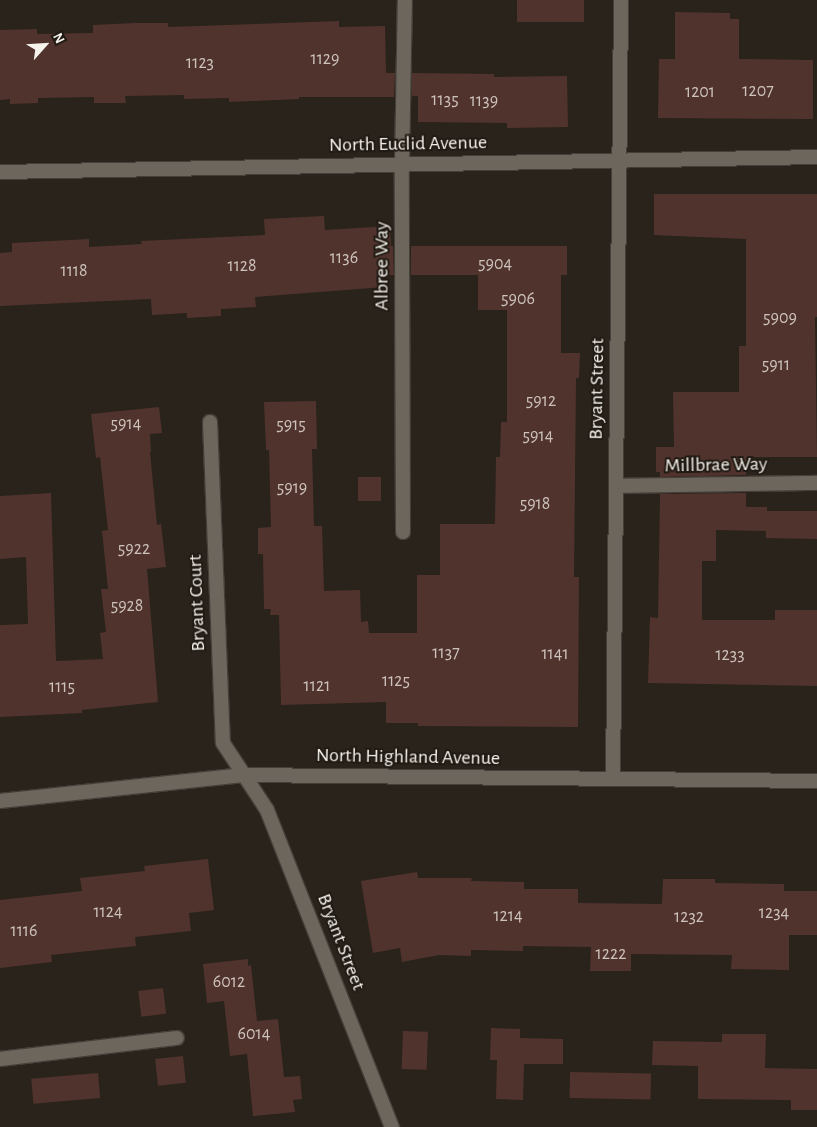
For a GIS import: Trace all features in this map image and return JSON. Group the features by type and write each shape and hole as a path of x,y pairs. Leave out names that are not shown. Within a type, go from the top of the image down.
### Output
{"street":[{"name":"Albree Way","path":"403,532 402,165 405,0"},
{"name":"Bryant Street","path":"613,779 621,0"},
{"name":"North Euclid Avenue","path":"0,172 817,157"},
{"name":"Bryant Court","path":"210,422 223,743 244,775"},
{"name":"Millbrae Way","path":"616,486 817,483"},
{"name":"Bryant Street","path":"244,775 267,810 392,1127"},
{"name":"North Highland Avenue","path":"0,801 244,775 817,781"},
{"path":"0,1059 177,1038"}],"building":[{"path":"517,0 584,0 584,22 517,22"},
{"path":"675,12 730,13 730,19 739,19 739,59 813,60 813,119 658,118 659,59 675,59"},
{"path":"339,21 339,27 385,26 386,73 395,73 394,97 299,97 299,99 229,102 229,98 184,99 184,95 125,96 126,103 94,103 94,97 38,98 38,103 10,104 10,99 0,100 0,30 37,29 37,34 93,33 93,25 168,23 168,27"},
{"path":"412,73 494,74 494,77 567,76 568,127 507,128 507,123 418,122 418,96 412,96"},
{"path":"654,194 817,194 817,317 815,317 817,457 746,457 746,475 660,477 660,472 656,472 656,447 674,447 673,392 739,392 739,346 746,346 746,239 654,235"},
{"path":"324,216 325,230 390,226 394,275 383,275 384,287 255,297 256,307 221,309 221,316 187,318 187,313 152,315 151,299 0,306 0,253 12,252 12,243 89,239 89,247 142,244 141,241 265,235 264,219"},
{"path":"411,246 567,246 567,275 561,275 561,353 580,353 579,378 576,378 574,577 579,577 578,727 418,726 418,723 386,723 386,702 281,705 279,615 270,615 271,609 264,609 263,554 258,554 258,528 271,527 269,450 266,450 264,402 316,401 317,449 312,449 314,526 322,526 324,591 360,590 361,622 368,621 369,633 417,633 417,575 440,575 440,524 495,524 496,457 500,457 501,422 507,422 507,310 478,310 478,275 411,275"},
{"path":"159,407 162,433 150,434 150,452 157,525 161,524 166,567 147,569 158,702 82,710 82,713 0,717 0,625 28,624 26,557 0,559 0,496 51,493 56,661 103,659 100,633 106,632 101,589 108,589 102,531 108,530 100,457 96,458 91,414"},
{"path":"358,477 381,477 381,501 358,501"},
{"path":"746,493 746,507 767,507 767,511 817,511 817,539 766,538 766,531 716,530 716,561 702,561 702,620 775,620 775,610 817,610 817,686 648,683 650,617 658,618 660,494"},
{"path":"208,859 214,910 189,913 191,931 135,937 136,946 51,955 52,962 0,968 0,900 82,891 80,878 145,871 144,866"},
{"path":"417,872 418,878 472,878 471,881 524,882 524,889 578,889 578,903 662,904 663,879 715,879 715,883 784,884 784,891 817,891 817,935 789,935 789,970 731,969 732,955 631,954 631,971 590,971 591,947 523,946 523,951 471,950 471,956 439,955 402,962 400,948 373,953 361,881"},
{"path":"248,959 248,966 251,965 257,1021 278,1019 284,1077 300,1076 302,1099 293,1100 295,1112 253,1116 247,1054 230,1056 224,1001 207,1003 203,964"},
{"path":"163,988 166,1014 141,1017 138,991"},
{"path":"491,1028 520,1029 520,1038 563,1039 563,1064 524,1064 523,1100 496,1099 497,1060 490,1060"},
{"path":"403,1031 428,1032 427,1070 402,1069"},
{"path":"722,1034 766,1034 765,1068 817,1069 817,1110 791,1110 791,1100 698,1099 698,1066 652,1065 653,1041 722,1042"},
{"path":"183,1056 186,1083 158,1086 155,1059"},
{"path":"570,1072 651,1073 651,1099 570,1098"},
{"path":"98,1073 100,1098 33,1104 31,1079"}]}
